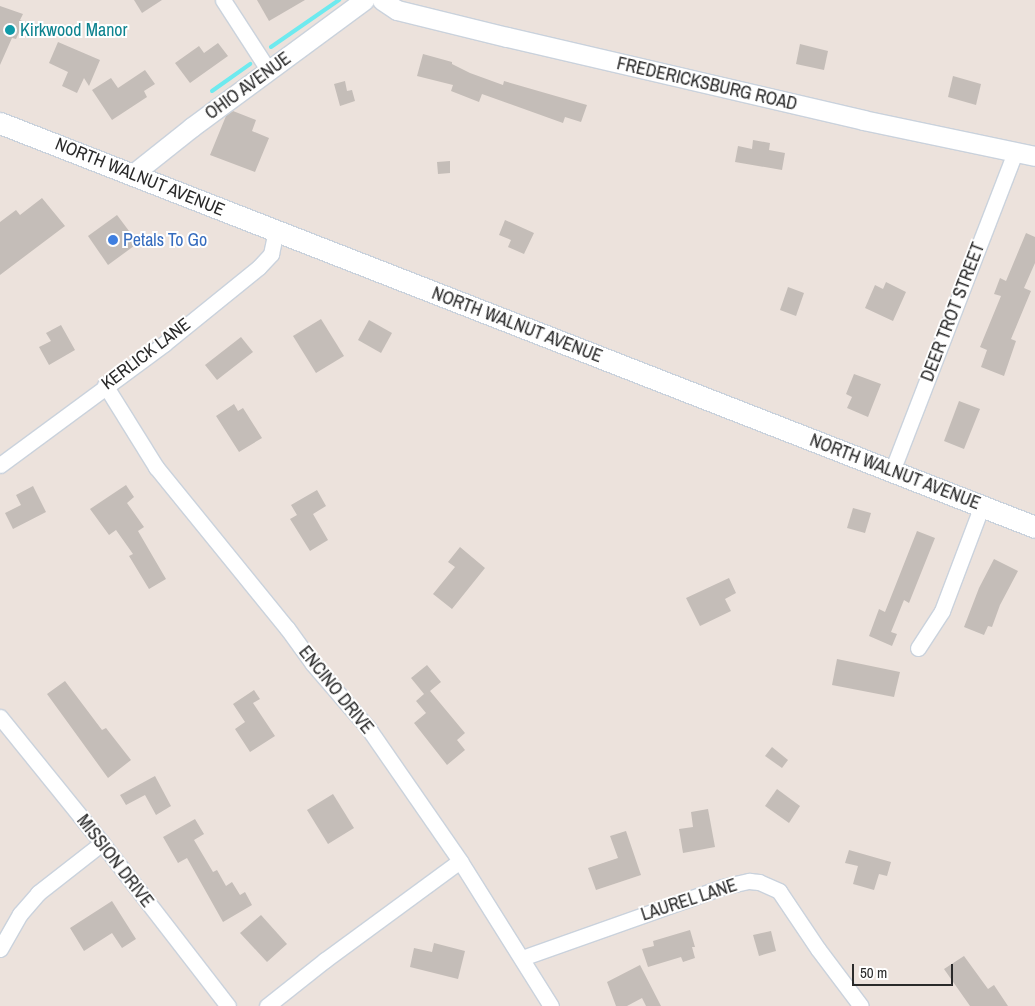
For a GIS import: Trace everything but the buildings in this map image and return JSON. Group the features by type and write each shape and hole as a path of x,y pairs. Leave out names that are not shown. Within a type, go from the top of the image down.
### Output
{"main road":[{"name":"NORTH WALNUT AVENUE","path":"0,122 1035,526"}],"street":[{"path":"223,0 269,71"},
{"name":"OHIO AVENUE","path":"133,174 192,127 364,0"},
{"name":"FREDERICKSBURG ROAD","path":"382,0 396,10 508,37 854,118 1035,156"},
{"name":"DEER TROT STREET","path":"892,471 1014,152"},
{"name":"KERLICK LANE","path":"0,465 105,385 164,344 259,267 270,254 276,230"},
{"name":"ENCINO DRIVE","path":"105,385 156,467 287,628 313,664 368,728 460,861 551,1006"},
{"path":"918,648 942,611 982,505"},
{"name":"MISSION DRIVE","path":"0,717 102,843 228,1006"},
{"path":"0,949 20,914 38,893 102,843"},
{"path":"267,1006 324,960 460,861"},
{"name":"LAUREL LANE","path":"522,958 722,887 749,881 759,882 779,890 818,949 861,1006"}],"waterway":[{"path":"271,47 339,0"},
{"path":"212,91 250,64"}],"place":[{"name":"Kirkwood Manor","path":"10,30"},
{"name":"Petals To Go","path":"113,240"}]}
